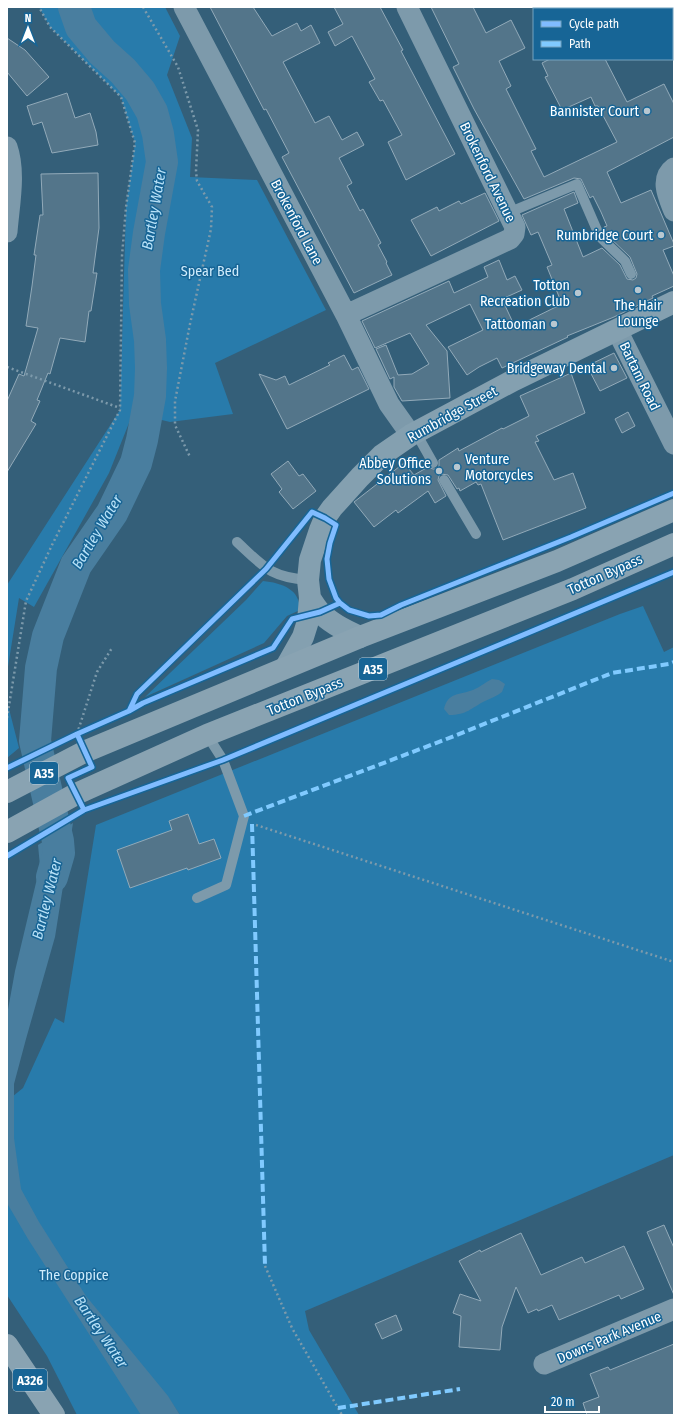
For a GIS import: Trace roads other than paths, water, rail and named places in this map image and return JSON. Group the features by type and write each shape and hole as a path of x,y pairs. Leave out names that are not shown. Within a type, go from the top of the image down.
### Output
{"main road":[{"name":"Rumbridge Street","path":"286,667 303,637 308,621 310,560 325,518 356,480 382,455 414,434 514,380 674,302"},
{"name":"A35","path":"9,791 79,742 193,708 286,667 360,637 557,561 674,510"},
{"name":"Totton Bypass","path":"14,828 73,796 206,735 573,589 674,544"},
{"path":"309,589 320,612 334,623 360,637"},
{"name":"A326","path":"7,1345 54,1415"}],"street":[{"name":"Brokenford Lane","path":"184,7 346,315 388,404 414,434"},
{"name":"Brokenford Avenue","path":"346,315 510,239 514,234 515,227 407,7"},
{"path":"7,147 10,158 11,182 7,232"},
{"path":"674,168 666,179 665,190 674,211"},
{"name":"Bartam Road","path":"617,330 674,444"},
{"name":"Downs Park Avenue","path":"544,1364 674,1309"}],"lane":[{"path":"508,213 577,184 600,237 625,261 631,274"},
{"path":"414,434 433,463"},
{"path":"444,480 476,534"},
{"path":"237,542 266,569 278,575 293,579 309,589"},
{"path":"197,898 226,885 244,816 223,760 206,735"}],"water":[{"path":"492,679 499,680 505,684 502,692 498,695 460,714 449,715 444,709 448,700 455,695 473,690"},
{"path":"73,823 55,937 14,1084 14,1138 21,1189 39,1222 86,1296 168,1396 180,1415 141,1415 28,1239 7,1203 7,1015 15,971 40,866 38,845"}],"waterway":[{"name":"Bartley Water","path":"52,877 59,853 58,841 35,741 41,668 48,636 76,565 112,513 136,463 142,440 150,396 151,368 150,340 145,304 144,270 162,162 158,134 152,112 140,91 123,71 102,52 81,27 74,7"}],"place":[{"name":"Bannister Court","path":"647,111"},
{"name":"Rumbridge Court","path":"661,235"},
{"name":"The Hair Lounge","path":"638,290"},
{"name":"Totton Recreation Club","path":"578,293"},
{"name":"Tattooman","path":"554,324"},
{"name":"Bridgeway Dental","path":"614,368"},
{"name":"Venture Motorcycles","path":"457,467"},
{"name":"Abbey Office Solutions","path":"439,471"}],"park label":[{"name":"Spear Bed","path":"210,271"},
{"name":"The Coppice","path":"74,1275"}]}
